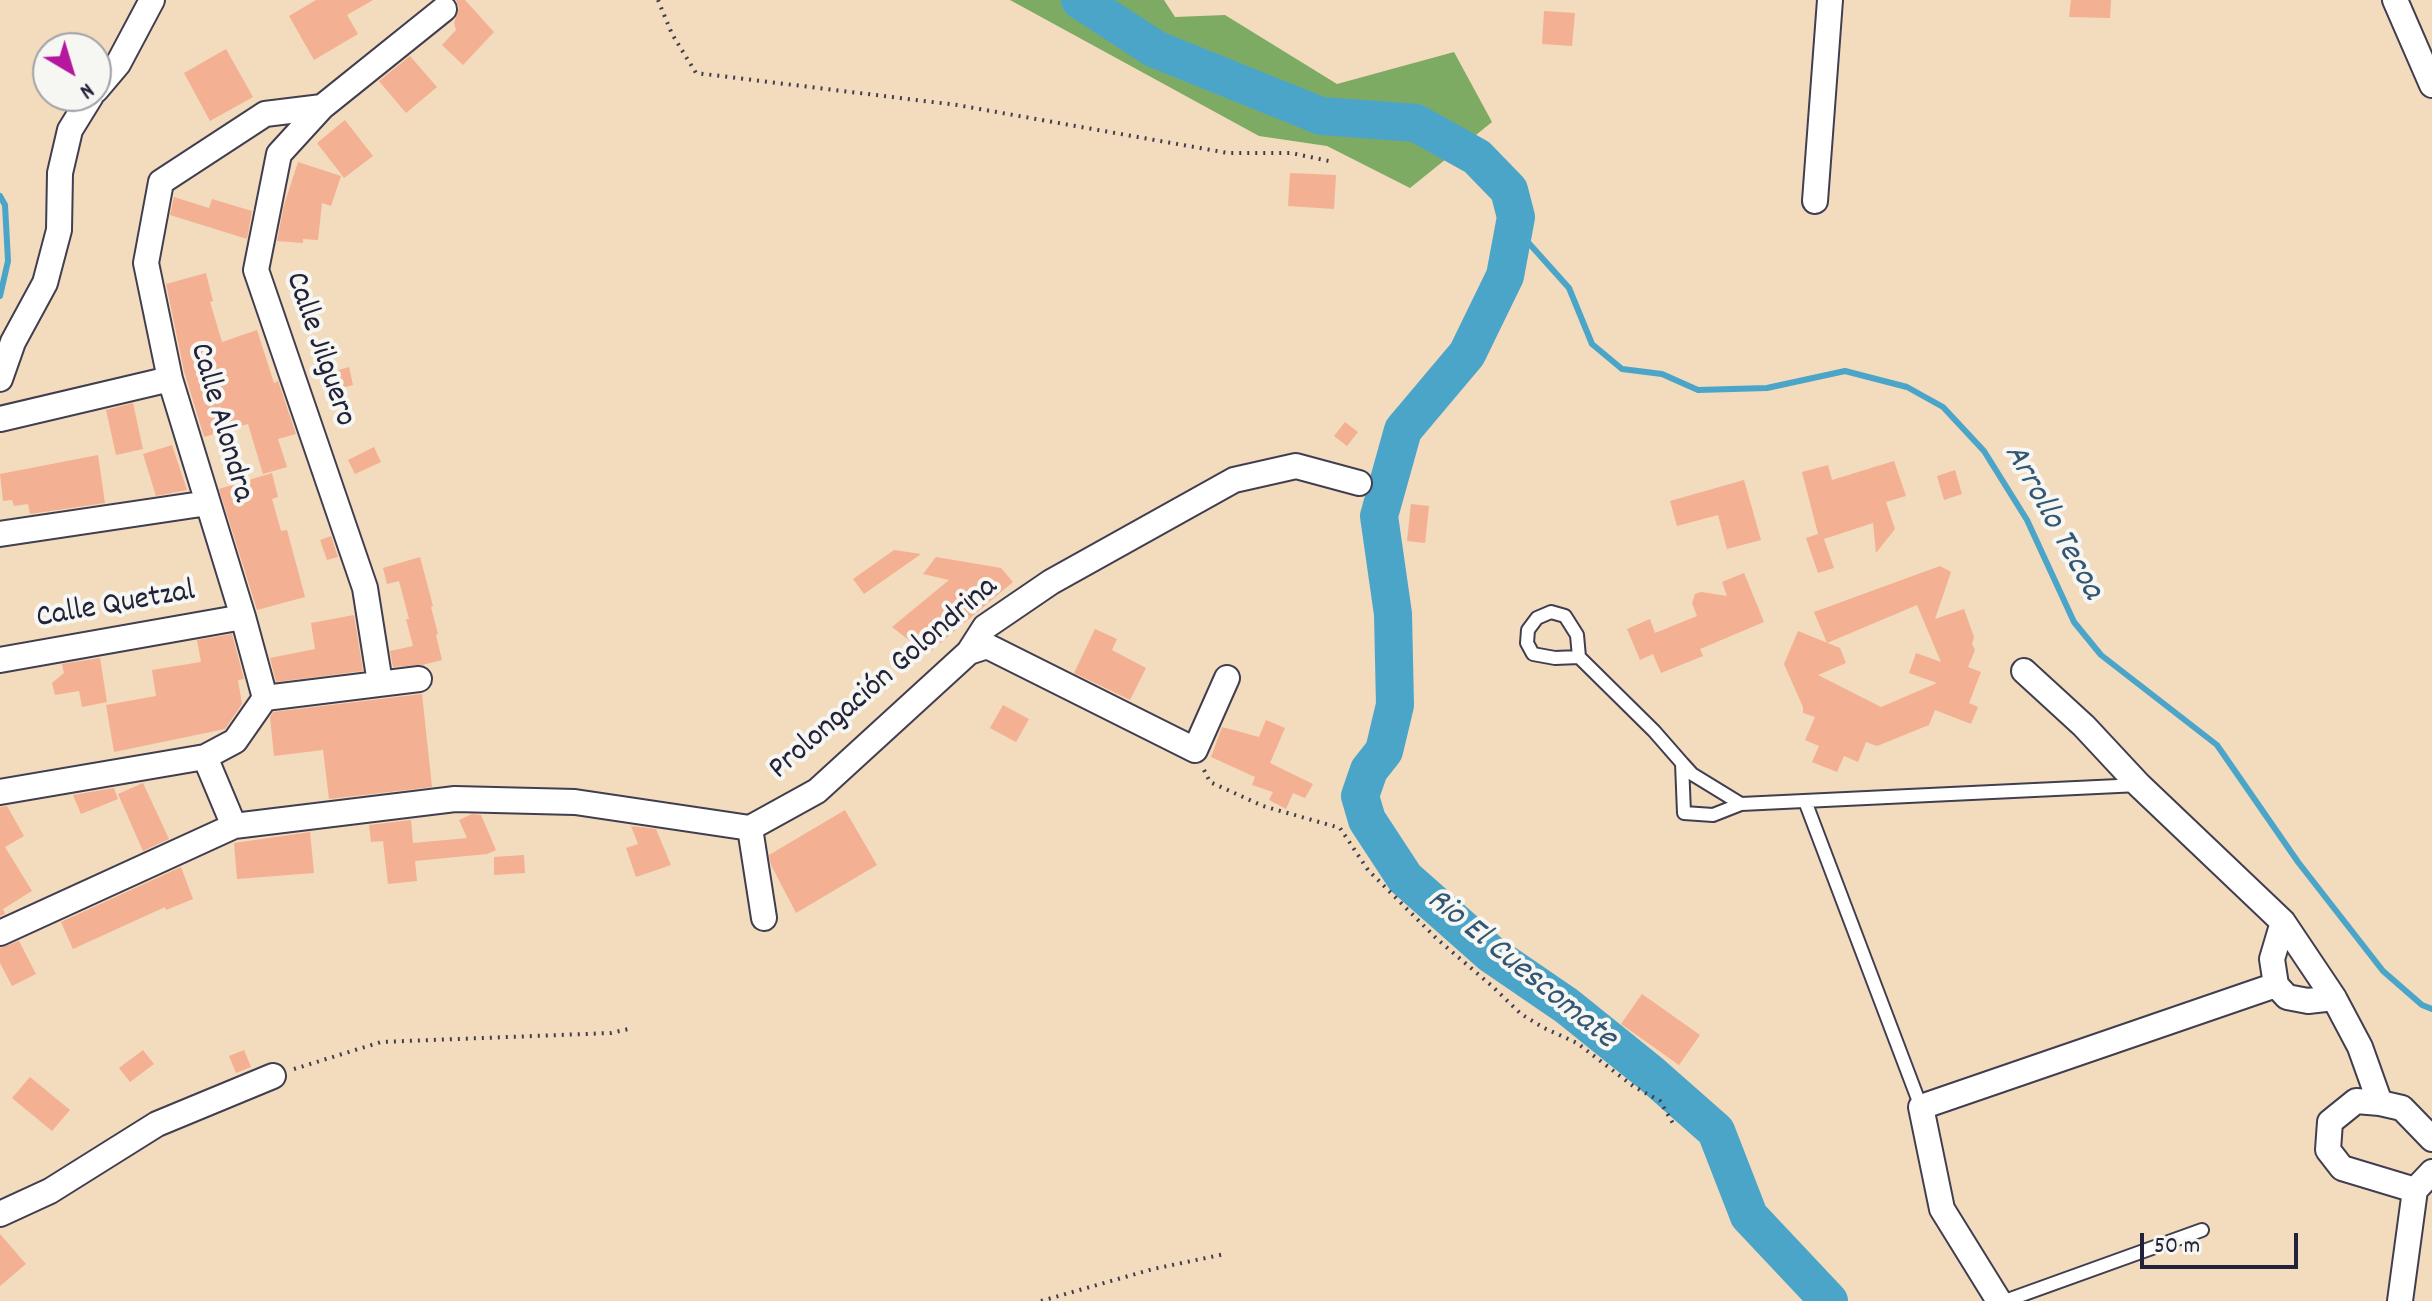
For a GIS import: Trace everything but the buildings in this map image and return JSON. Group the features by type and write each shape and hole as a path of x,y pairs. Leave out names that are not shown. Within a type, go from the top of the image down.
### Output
{"street":[{"path":"112,71 152,0"},
{"path":"1815,201 1830,0"},
{"path":"2395,0 2432,85"},
{"name":"Calle Jilguero","path":"380,683 365,588 256,270 279,154 322,107 444,9"},
{"name":"Calle Alondra","path":"265,698 170,379 146,263 161,182 265,114 322,107"},
{"path":"0,379 13,342 45,283 59,230 60,173 70,130 81,112"},
{"path":"0,419 170,379"},
{"name":"Prolongación Golondrina","path":"750,828 817,791 969,652 985,627 1051,582 1234,480 1296,466 1359,483"},
{"path":"0,534 208,503"},
{"name":"Calle Quetzal","path":"0,660 243,617"},
{"path":"969,652 987,646 1195,750 1227,678"},
{"path":"2024,671 2283,922 2334,998 2360,1047 2380,1103"},
{"path":"0,792 205,757 235,741 265,698 419,679"},
{"path":"205,757 234,826"},
{"path":"0,933 234,826 455,799 575,802 750,828 764,918"},
{"path":"2283,922 2272,959 2276,985 2287,997 2308,1001 2334,998"},
{"path":"2002,1301 1942,1209 1921,1107 2276,985"},
{"path":"0,1214 50,1191 157,1124 273,1076"},
{"path":"2415,1190 2342,1168 2328,1150 2330,1122 2356,1101 2380,1103 2402,1108 2432,1139"},
{"path":"2400,1301 2415,1190 2432,1172"}],"lane":[{"path":"1579,657 1555,658 1533,654 1527,643 1528,630 1537,618 1551,612 1565,616 1577,635 1579,657 1654,731 1692,774 1741,804"},
{"path":"1682,763 1684,813 1713,815 1741,804 2139,785"},
{"path":"1805,801 1921,1107"},
{"path":"2002,1301 2202,1230"}],"path":[{"path":"658,0 672,34 696,73 957,105 1228,153 1291,153 1334,162"},
{"path":"1195,750 1210,782 1263,806 1340,828 1368,870 1437,939 1521,1014 1577,1043 1633,1086 1660,1101 1675,1127"},
{"path":"273,1076 381,1042 597,1034 633,1028"},
{"path":"1041,1301 1153,1269 1225,1254"}],"green space":[{"path":"1010,0 1164,0 1175,17 1225,15 1337,84 1454,52 1492,122 1410,188 1327,146 1259,136"}],"waterway":[{"name":"Rio El Cuescomate","path":"1080,0 1155,49 1321,116 1416,123 1477,157 1509,190 1516,217 1505,276 1467,354 1403,430 1379,516 1393,614 1395,705 1384,751 1369,770 1360,796 1367,820 1405,878 1491,954 1567,1006 1716,1131 1749,1216 1829,1301"},
{"path":"0,196 5,205 8,261 0,296"},
{"name":"Arrollo Tecoa","path":"1516,217 1526,240 1569,288 1592,344 1622,369 1662,374 1698,390 1767,388 1845,371 1907,387 1943,407 1984,451 2027,520 2074,622 2101,655 2217,745 2298,862 2383,971 2422,1005 2432,1009"}]}
